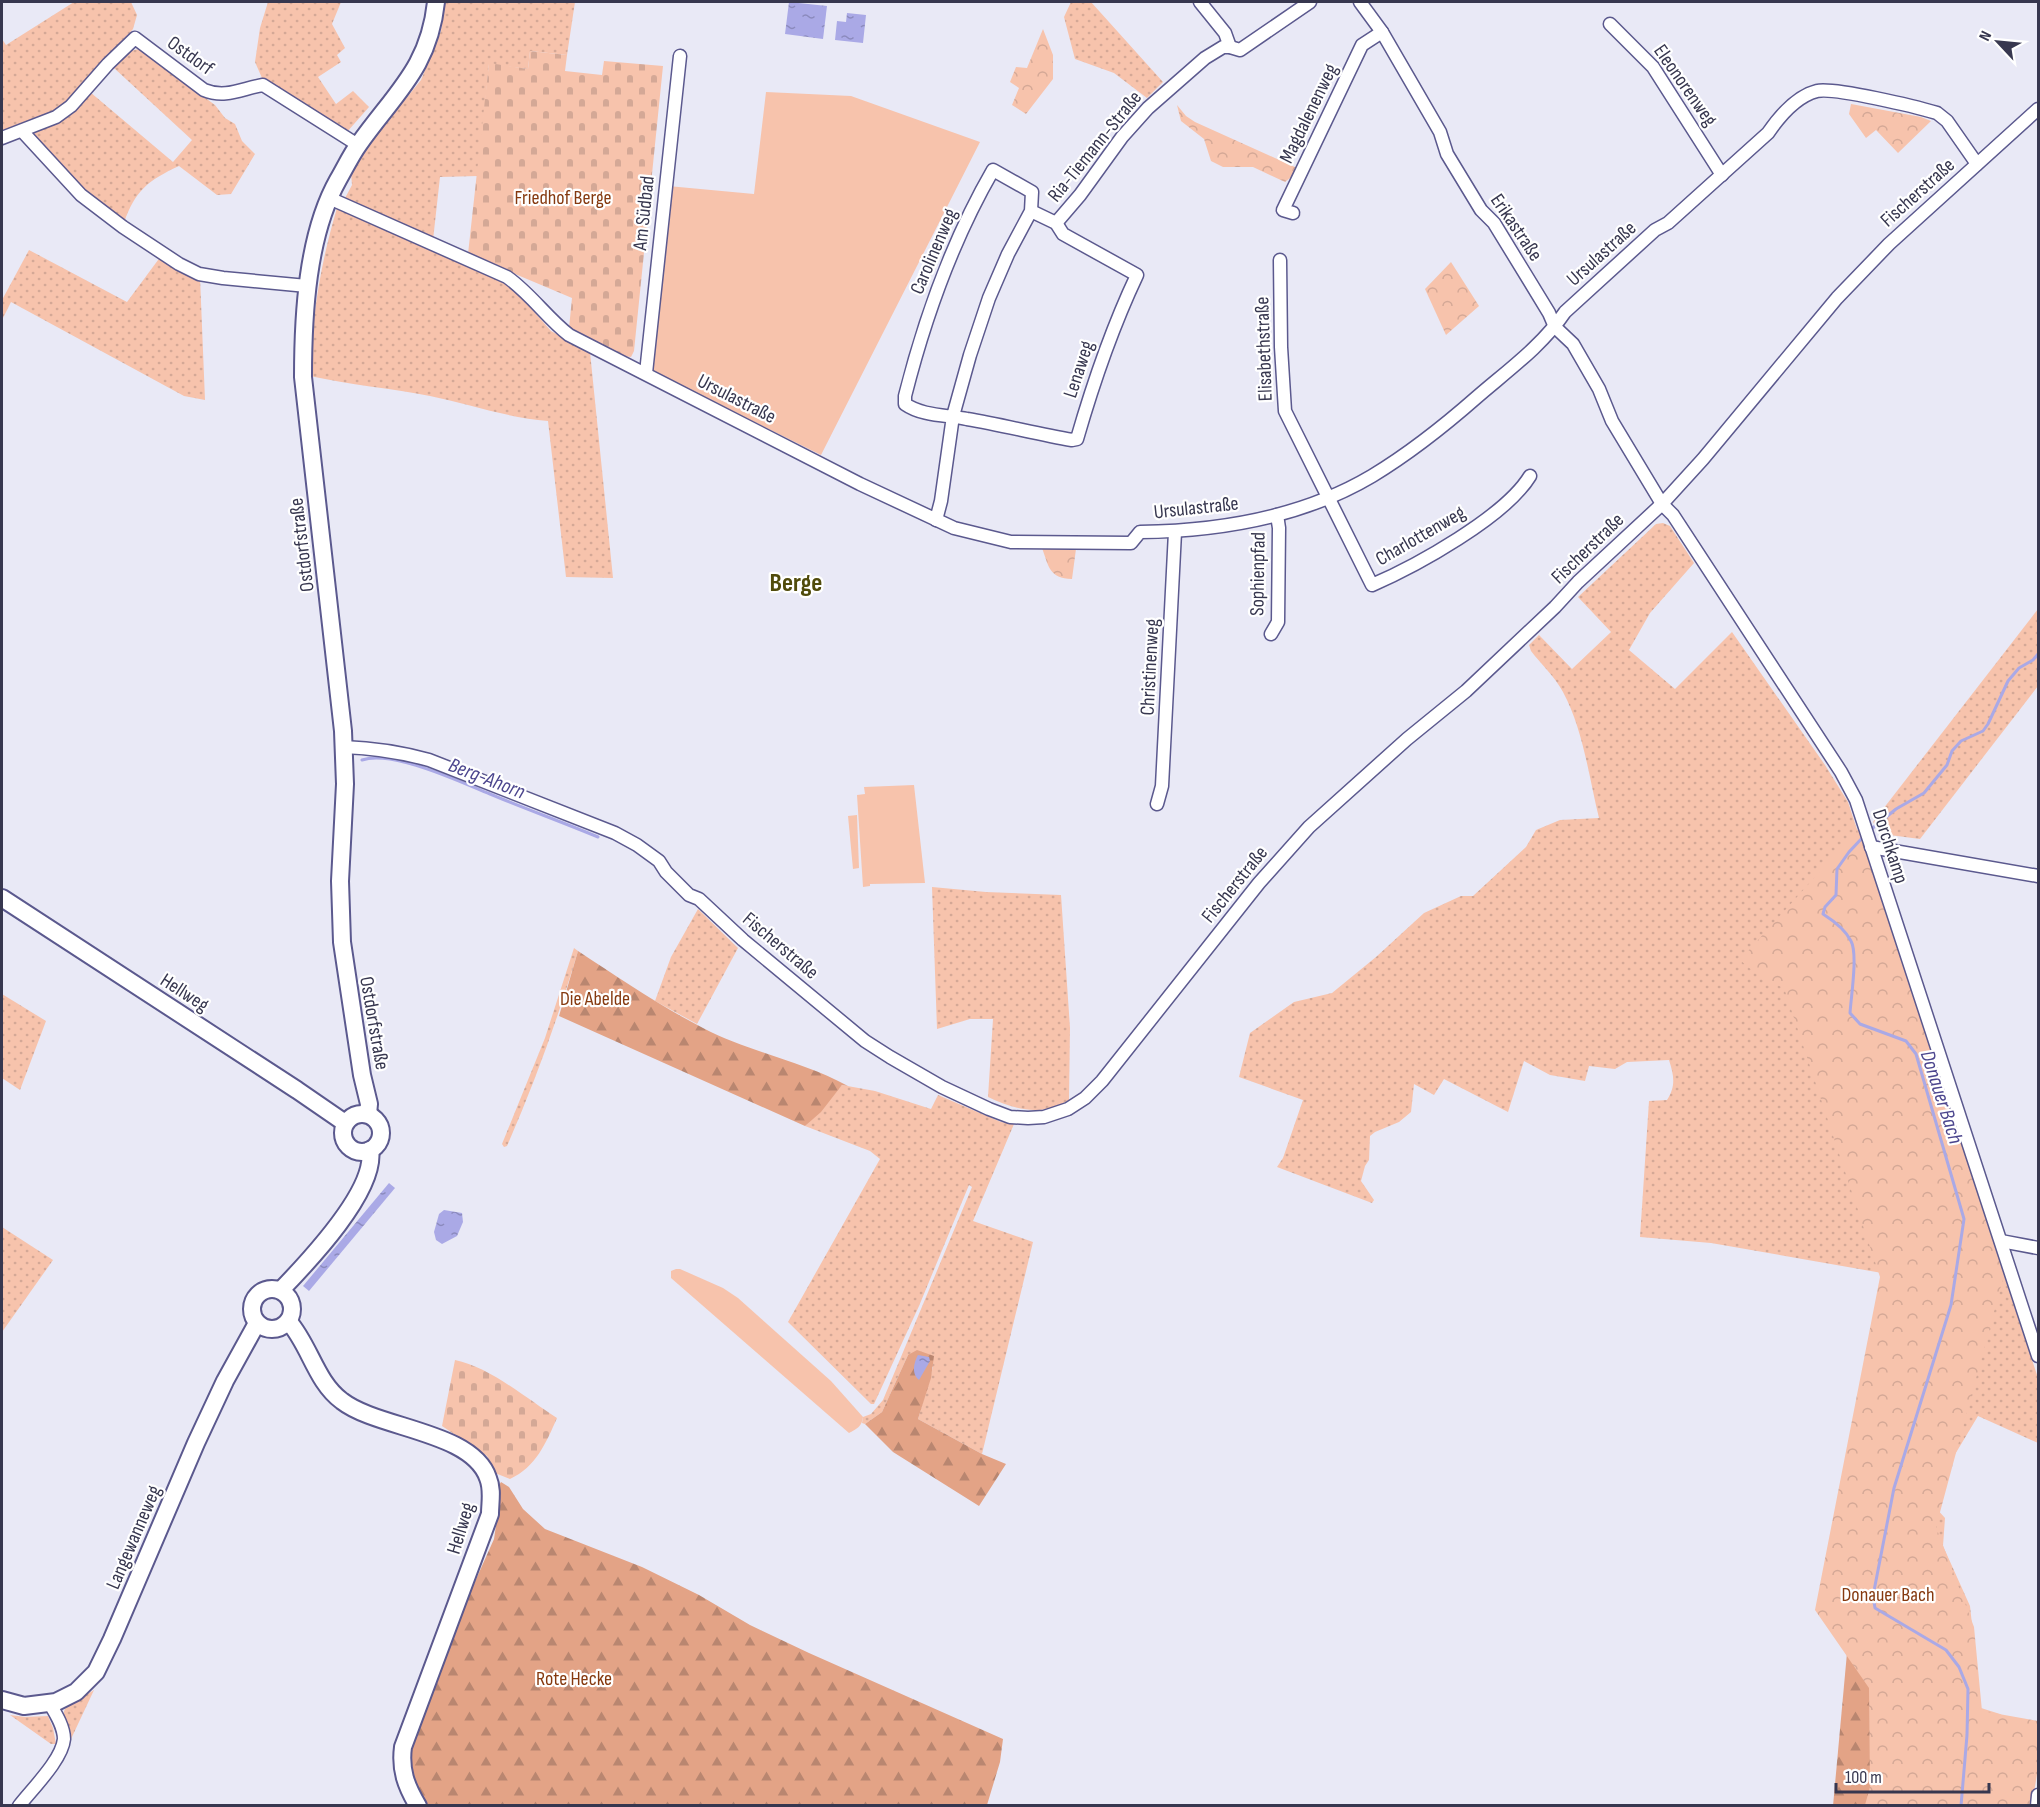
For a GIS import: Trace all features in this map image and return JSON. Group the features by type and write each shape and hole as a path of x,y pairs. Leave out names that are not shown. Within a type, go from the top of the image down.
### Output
{"street":[{"name":"Ostdorfstraße","path":"368,1114 369,1104 347,981 341,921 344,747 303,377 303,334 308,286 319,228 329,198 358,145 405,86 419,64 432,30 436,2"},
{"path":"1200,2 1225,33 1230,47"},
{"name":"Ria-Tiemann-Straße","path":"1056,223 1080,195 1122,136 1148,108 1205,58 1223,47 1240,50 1310,2"},
{"name":"Erikastraße","path":"1366,4 1440,132 1447,154 1481,210 1494,223 1549,313 1555,327 1573,344 1599,389 1612,421 1662,504"},
{"name":"Eleonorenweg","path":"1610,24 1653,67 1722,175"},
{"name":"Magdalenenweg","path":"1293,213 1283,210 1362,45 1382,32"},
{"name":"Ostdorf","path":"2,138 56,117 71,106 108,64 135,38 204,90 217,94 229,94 263,86 358,145"},
{"name":"Am Südbad","path":"646,373 680,56"},
{"name":"Ursulastraße","path":"329,198 507,277 524,288 551,321 569,335 860,484 936,520 965,531 1011,542 1131,543 1140,532 1175,532 1276,515 1328,498 1370,478 1404,456 1447,425 1497,381 1555,327 1565,312 1655,230 1668,223 1722,175 1768,133 1775,122 1808,94 1828,90 1937,113 1947,121 1977,164"},
{"name":"Fischerstraße","path":"344,747 404,753 429,760 615,833 637,845 658,861 689,895 699,899 743,940 826,1009 890,1058 939,1085 1010,1117 1044,1117 1060,1112 1077,1104 1102,1081 1259,883 1309,827 1413,734 1466,691 1662,504 1703,459 1837,298 1889,244 2038,110"},
{"path":"22,131 81,195 123,227 179,264 199,274 308,286"},
{"name":"Carolinenweg","path":"914,410 905,404 905,396 930,305 954,245 993,170 1032,192 1031,211"},
{"name":"Ria-Tiemann-Straße","path":"936,520 941,501 953,416 970,355 989,298 1008,254 1031,211"},
{"name":"Lenaweg","path":"914,410 1072,440 1077,439 1095,376 1115,323 1137,275 1064,234 1056,223 1031,211"},
{"name":"Elisabethstraße","path":"1280,260 1281,346 1285,411 1328,498"},
{"name":"Charlottenweg","path":"1328,498 1372,585 1396,574 1462,535 1521,490 1530,476"},
{"name":"Dorchkamp","path":"1662,504 1673,515 1841,772 1856,800 2038,1356"},
{"name":"Sophienpfad","path":"1271,634 1278,622 1279,528 1276,515"},
{"name":"Christinenweg","path":"1157,804 1162,786 1175,532"},
{"path":"1868,838 2038,876"},
{"name":"Hellweg","path":"2,898 294,1087 345,1123"},
{"path":"368,1114 377,1121 381,1131 379,1143 370,1150 358,1151 348,1146 343,1135 345,1123 355,1115 368,1114"},
{"path":"281,1290 310,1258 358,1197 368,1175 371,1162 370,1150"},
{"path":"2001,1241 2038,1248"},
{"path":"270,1288 281,1290 290,1299 292,1305 293,1311 289,1322 276,1329 262,1327 257,1323 252,1312 256,1296 270,1288"},
{"name":"Hellweg","path":"289,1322 297,1331 328,1388 342,1402 363,1414 458,1447 479,1462 489,1478 490,1514 403,1747 402,1772 418,1806"},
{"name":"Langewanneweg","path":"2,1700 24,1706 50,1704 64,1699 86,1684 103,1660 196,1443 225,1381 257,1323"},
{"path":"19,1806 52,1764 63,1744 63,1733 50,1704"},
{"path":"2037,1806 2038,1795"}],"green space":[{"path":"74,2 131,2 137,15 133,29 69,102 55,114 2,133 2,39 6,45"},
{"path":"268,2 341,2 332,24 345,48 337,55 341,62 318,77 336,104 353,91 369,107 347,132 331,124 262,78 255,62 260,28"},
{"path":"445,2 575,2 567,55 530,51 528,69 489,64 478,176 440,177 433,240 344,200 352,185 351,173 379,132 421,80 441,31"},
{"path":"1071,2 1091,2 1163,82 1147,98 1114,73 1075,59 1064,17"},
{"path":"1043,29 1053,55 1053,79 1026,114 1012,105 1019,88 1010,82 1016,67 1027,68"},
{"path":"139,49 215,105 225,118 235,124 242,141 255,154 231,194 217,195 179,166 168,171 151,181 138,194 124,223 82,192 31,135 68,117 90,92 173,162 192,140 114,68 130,51"},
{"name":"Friedhof Berge","path":"530,51 567,55 565,71 602,75 604,61 663,66 634,351 631,357 623,356 569,328 572,298 468,254 489,63 528,69"},
{"path":"766,92 851,96 980,142 821,455 648,369 668,186 754,194"},
{"path":"1851,104 1921,117 1931,121 1898,153 1876,130 1866,138 1849,114"},
{"path":"1177,105 1186,116 1195,122 1297,168 1295,174 1285,182 1253,167 1223,167 1211,161 1204,139 1181,121"},
{"path":"337,208 502,280 524,300 551,331 590,352 613,578 566,577 548,421 503,414 430,396 310,376 318,291"},
{"path":"29,250 127,302 161,256 200,277 205,400 184,396 11,302 2,320 2,300"},
{"path":"1451,262 1479,306 1446,335 1425,289"},
{"path":"1663,523 1670,526 1694,563 1650,613 1629,650 1675,689 1732,632 1825,765 1848,802 2038,1378 2038,1443 1978,1416 1945,1471 1926,1497 1945,1518 1943,1546 1970,1606 1981,1708 2000,1714 2038,1740 2038,1768 2032,1805 1961,1805 1882,1273 1711,1243 1640,1237 1649,1101 1667,1100 1670,1095 1673,1081 1669,1060 1627,1062 1615,1069 1589,1066 1585,1081 1550,1075 1524,1061 1508,1112 1444,1079 1434,1095 1414,1084 1411,1112 1399,1122 1370,1136 1369,1160 1361,1181 1374,1200 1372,1203 1277,1167 1283,1158 1303,1100 1239,1077 1250,1033 1294,1002 1332,993 1424,913 1461,896 1473,896 1526,847 1536,830 1560,820 1599,818 1581,737 1570,706 1560,686 1531,651 1529,645 1539,635 1572,669 1611,632 1578,597 1656,524"},
{"path":"1042,548 1076,549 1072,579 1054,574"},
{"path":"2038,609 2038,686 1920,839 1882,834 1873,822"},
{"path":"914,785 925,883 870,884 870,886 863,887 857,795 865,794 864,787"},
{"path":"857,815 859,868 853,869 848,816"},
{"name":"Donauer Bach","path":"1860,827 2005,1271 1936,1527 1974,1627 1982,1711 2038,1721 2038,1747 2029,1805 1865,1805 1870,1787 1869,1688 1815,1610 1880,1277 1784,988 1761,978 1740,960"},
{"path":"932,887 1061,895 1070,1028 1069,1100 1048,1109 1028,1110 988,1097 993,1019 970,1019 937,1029"},
{"path":"698,909 738,948 697,1024 655,1001 671,957"},
{"path":"574,948 578,951 554,1025 517,1122 507,1146 504,1147 502,1144 545,1038"},
{"name":"Die Abelde","path":"578,951 655,1001 703,1028 848,1086 842,1085 821,1112 805,1126 559,1016"},
{"path":"2,994 46,1021 20,1090 2,1078"},
{"path":"842,1085 875,1091 931,1109 938,1095 1001,1122 1014,1124 973,1221 1033,1242 982,1454 918,1419 933,1367 908,1355 882,1412 865,1424 862,1423 863,1417 871,1414 883,1400 972,1187 969,1185 919,1306 874,1404 871,1404 788,1322 880,1159 870,1151 805,1126"},
{"path":"2,1227 53,1260 2,1332"},
{"path":"676,1269 723,1288 738,1298 831,1381 863,1417 859,1427 849,1433 671,1278 671,1271"},
{"path":"917,1350 934,1356 931,1378 918,1419 982,1454 1006,1464 979,1506 893,1452 865,1424 882,1412 908,1355"},
{"path":"455,1360 495,1376 557,1418 544,1445 533,1461 527,1468 510,1479 495,1473 487,1456 442,1426"},
{"name":"Rote Hecke","path":"501,1482 509,1487 523,1509 545,1529 642,1567 699,1595 750,1625 1003,1739 1000,1762 987,1805 425,1806 410,1777 410,1748 461,1613 494,1539 498,1512 498,1487"},
{"path":"1850,1620 1961,1805 1833,1806"},
{"path":"94,1690 71,1739 66,1727 64,1712 70,1704"},
{"path":"10,1715 48,1716 56,1744 51,1744"}],"water":[{"path":"789,2 827,6 823,39 785,34"},
{"path":"847,13 866,15 863,43 835,40 837,21 846,22"},
{"path":"389,1183 395,1188 309,1291 303,1286"},
{"path":"444,1210 462,1213 463,1222 457,1236 442,1244 436,1240 434,1232 439,1214"},
{"path":"918,1355 929,1357 930,1361 919,1380 914,1371"}],"waterway":[{"name":"Donauer Bach","path":"1869,831 1896,809 1924,793 1947,765 1952,751 1961,741 1983,731 2008,681 2019,668 2033,660 2038,654"},
{"name":"Berg-Ahorn","path":"362,760 391,759 409,763 445,775 598,837"},
{"name":"Donauer Bach","path":"1864,836 1837,869 1836,895 1825,907 1823,914 1842,929 1849,937 1853,947 1854,965 1850,1013 1860,1024 1906,1041 1916,1054 1964,1219 1951,1305 1894,1488 1873,1596 1875,1608 1946,1650 1959,1667 1968,1689 1961,1806"}],"district":[{"name":"Berge","path":"796,582"}]}
